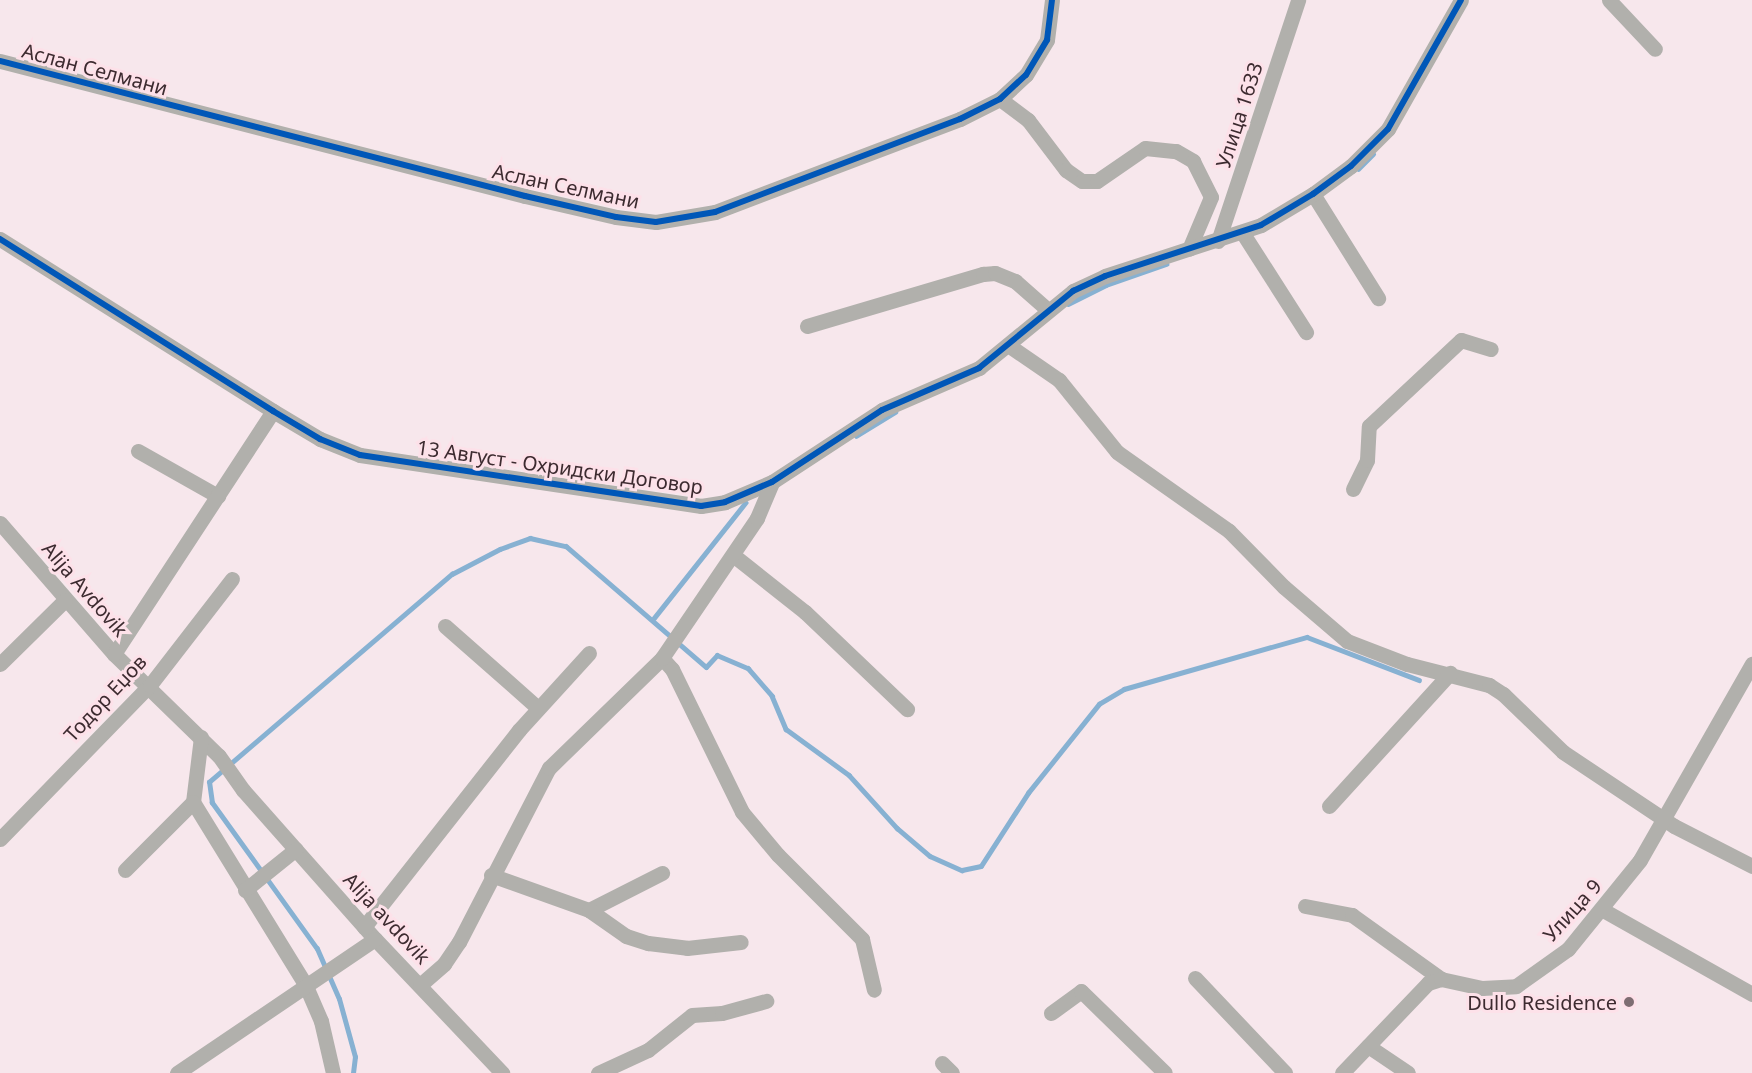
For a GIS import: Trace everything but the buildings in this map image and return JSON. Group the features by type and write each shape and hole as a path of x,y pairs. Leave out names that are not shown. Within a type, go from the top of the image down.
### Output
{"street":[{"name":"Аслан Селмани","path":"0,61 525,196 616,217 656,222 715,212 960,118 1000,99 1026,75 1047,40 1052,0"},
{"name":"Улица 1633","path":"1218,241 1298,0"},
{"name":"13 Август - Охридски Договор","path":"0,239 320,440 360,455 689,504 725,502 772,482 882,410 979,368 1073,291 1105,276 1242,232 1313,194 1351,166 1388,129 1461,0"},
{"path":"1609,0 1654,49"},
{"path":"1000,99 1028,120 1066,170 1083,181 1097,181 1145,148 1176,151 1192,161 1211,196 1189,249"},
{"path":"1313,194 1378,298"},
{"path":"1242,232 1306,332"},
{"path":"807,326 983,274 995,273 1015,281 1048,310"},
{"path":"1353,489 1367,460 1369,426 1461,340 1491,349"},
{"path":"1008,345 1059,380 1117,452 1229,531 1318,620 1347,641 1407,664 1450,673 1503,694 1563,752 1662,818 1752,866"},
{"path":"114,654 273,411"},
{"path":"138,451 218,496"},
{"path":"420,985 452,954 549,768 666,652 691,619 757,518 772,482"},
{"name":"Alija Avdovik","path":"0,524 114,654 150,685 219,756 243,790"},
{"path":"733,555 805,612 907,709"},
{"name":"Тодор Еџов","path":"0,839 150,685 232,579"},
{"path":"0,664 65,600"},
{"path":"445,626 538,708"},
{"path":"666,652 672,669 742,812 778,855 861,939 874,990"},
{"path":"177,1073 344,958 370,933 538,708 589,653"},
{"name":"Улица 9","path":"1441,979 1482,988 1516,986 1568,949 1603,910 1640,860 1752,664"},
{"path":"1329,806 1450,673"},
{"path":"125,870 193,802 201,737"},
{"name":"Alija avdovik","path":"243,790 370,933 502,1073"},
{"path":"193,802 248,888 312,980 333,1073"},
{"path":"248,888 296,849"},
{"path":"589,910 662,873"},
{"path":"491,876 589,910 626,936 648,943 687,948 741,942"},
{"path":"1305,906 1352,915 1441,979"},
{"path":"1603,910 1752,994"},
{"path":"1195,978 1285,1073"},
{"path":"1342,1073 1428,983 1441,979"},
{"path":"1051,1012 1081,991 1166,1073"},
{"path":"598,1073 648,1050 692,1015 722,1013 766,1001"},
{"path":"1368,1046 1408,1073"}],"waterway":[{"path":"1358,169 1373,154"},
{"path":"1068,304 1106,285 1166,264"},
{"path":"856,436 895,412"},
{"path":"654,618 745,503"},
{"path":"353,1073 355,1057 339,999 317,949 212,803 209,782 452,574 500,549 530,538 566,546 706,667 717,655 748,668 772,696 786,729 849,775 897,828 930,856 962,870 981,866 1028,793 1099,704 1124,689 1307,637 1419,680"}],"cycle path":[{"path":"0,61 525,196 616,217 656,222 715,212 960,119 1000,99 1026,75 1047,40 1052,0"},
{"path":"0,239 273,411 320,439 360,455 701,506 725,502 772,482 882,410 979,368 1073,291 1105,276 1261,225 1313,194 1351,166 1388,129 1461,0"}],"place":[{"name":"Dullo Residence","path":"1629,1002"}]}
